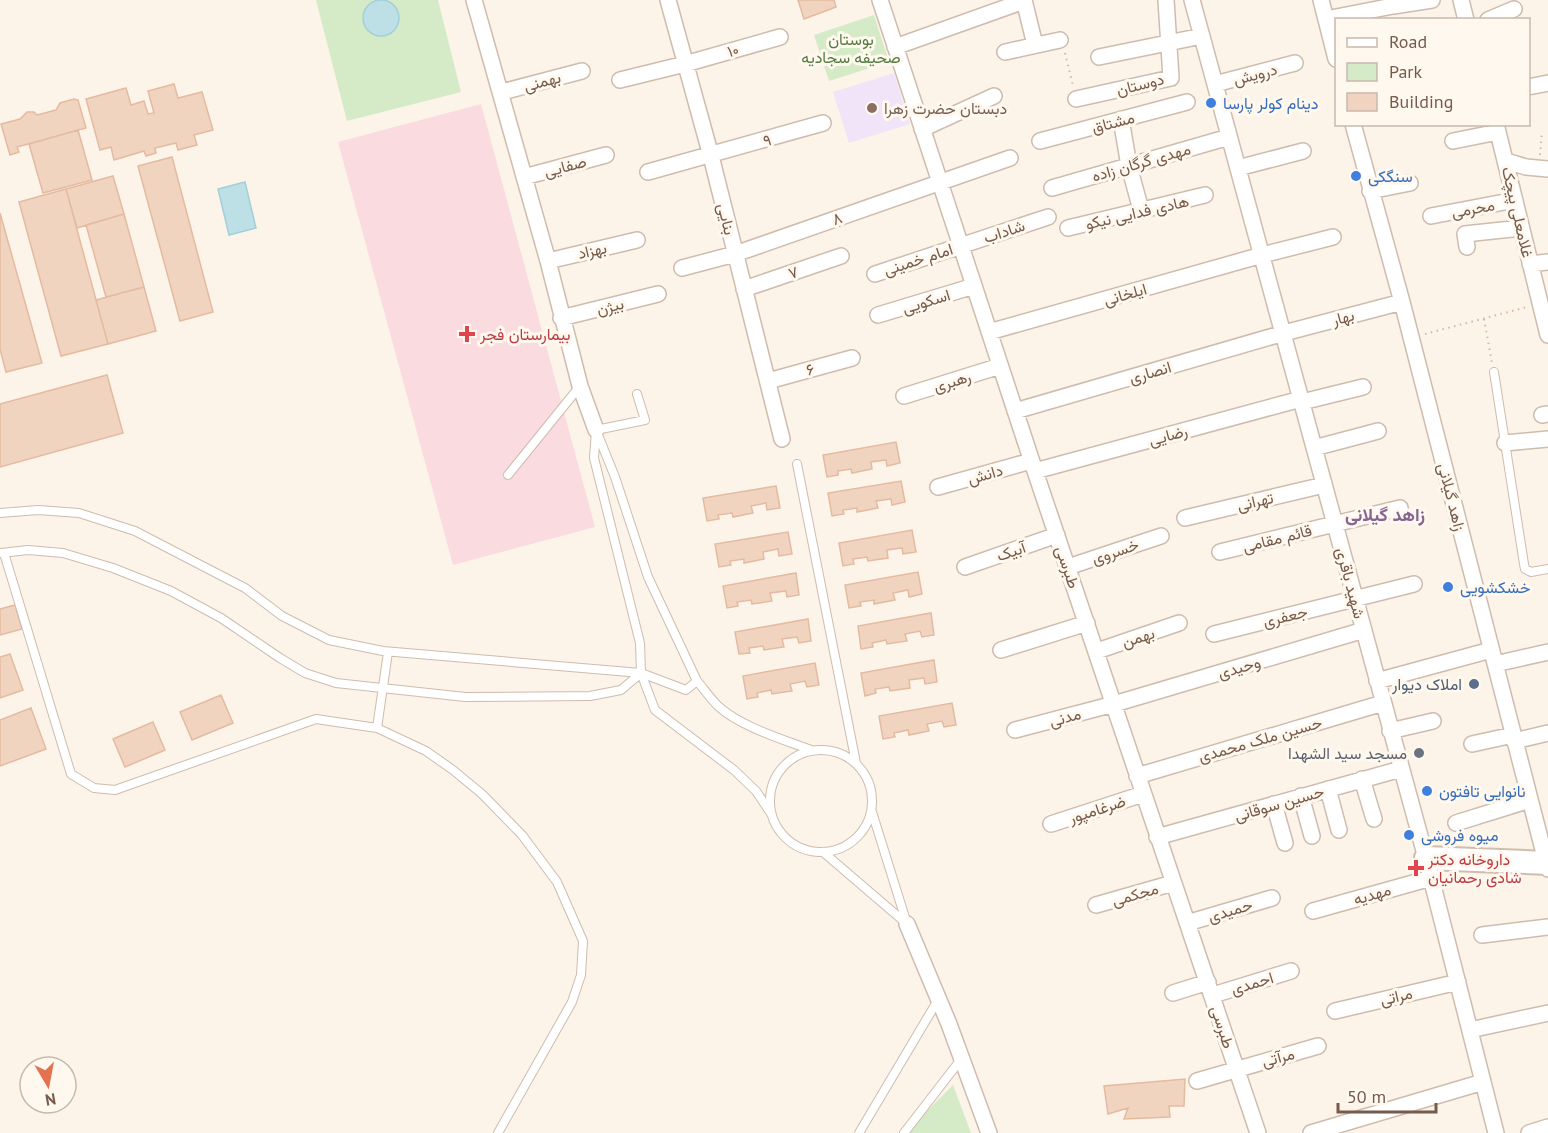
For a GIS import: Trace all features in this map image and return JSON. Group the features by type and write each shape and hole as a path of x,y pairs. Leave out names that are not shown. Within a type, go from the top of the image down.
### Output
{"main road":[{"path":"1429,868 1547,865"}],"street":[{"path":"474,0 548,261 580,386 596,430"},
{"name":"بنایی","path":"668,0 711,156 782,440"},
{"name":"طبرسی","path":"880,0 1033,466 1258,1133"},
{"name":"دوستان","path":"1076,99 1171,78 1166,0"},
{"name":"شهید باقری","path":"1192,0 1429,868 1496,1133"},
{"path":"1321,0 1335,55"},
{"path":"1326,19 1432,0"},
{"path":"1461,0 1466,18"},
{"path":"895,47 1024,1 1035,45"},
{"path":"1493,18 1514,9"},
{"name":"دوستان","path":"1099,57 1202,36"},
{"name":"۱۰","path":"620,80 780,37"},
{"path":"1005,52 1060,40"},
{"name":"درویش","path":"1215,84 1295,63"},
{"name":"بهمنی","path":"501,92 582,71"},
{"path":"1530,87 1548,83"},
{"path":"922,129 994,96"},
{"name":"مشتاق","path":"1040,141 1187,102"},
{"path":"1121,119 1129,166 1141,210"},
{"name":"۹","path":"648,172 823,123"},
{"name":"زاهد گیلانی","path":"1354,126 1402,302 1547,865"},
{"path":"1453,141 1497,128"},
{"name":"غلامعلی پیچک","path":"1497,128 1548,335"},
{"name":"مهدی گرگان زاده","path":"1052,188 1229,137"},
{"path":"1238,168 1303,151"},
{"name":"صفایی","path":"524,177 606,155"},
{"name":"۸","path":"682,268 735,254 1010,158"},
{"path":"1506,161 1544,169"},
{"path":"1370,191 1410,183"},
{"name":"هادی فدایی نیکو","path":"1068,228 1205,195"},
{"name":"محرمی","path":"1431,216 1515,200"},
{"name":"شاداب","path":"960,245 1048,217"},
{"path":"1467,247 1465,234 1521,228"},
{"name":"ایلخانی","path":"989,332 1333,237"},
{"name":"بهزاد","path":"548,261 637,240"},
{"name":"امام خمینی","path":"875,273 960,245"},
{"name":"۷","path":"744,289 841,256"},
{"path":"1530,264 1548,262"},
{"name":"اسکویی","path":"878,315 974,286"},
{"name":"بیژن","path":"561,318 658,294"},
{"name":"بهار","path":"1284,333 1402,302"},
{"name":"انصاری","path":"1015,411 1284,333"},
{"name":"۶","path":"768,381 852,358"},
{"name":"رهبری","path":"904,396 1000,366"},
{"name":"رضایی","path":"1033,466 1362,387"},
{"path":"1314,448 1378,431"},
{"path":"1505,443 1548,439"},
{"name":"دانش","path":"938,488 1033,466"},
{"name":"تهرانی","path":"1185,518 1324,485"},
{"name":"قائم مقامی","path":"1220,552 1400,508"},
{"name":"آبیک","path":"965,567 1057,536"},
{"name":"خسروی","path":"1068,567 1161,536"},
{"name":"جعفری","path":"1214,634 1414,584"},
{"path":"1001,650 1087,623"},
{"name":"بهمن","path":"1097,651 1179,624"},
{"name":"وحیدی","path":"1114,704 1364,630"},
{"path":"1377,681 1493,657 1548,652"},
{"name":"حسین ملک محمدی","path":"1137,776 1383,703"},
{"name":"مدنی","path":"1015,730 1114,704"},
{"path":"1390,731 1433,721"},
{"path":"1472,744 1548,733"},
{"name":"حسین سوقانی","path":"1157,837 1401,769"},
{"path":"1362,779 1374,819"},
{"path":"1328,789 1339,830"},
{"name":"ضرغامپور","path":"1051,824 1143,794"},
{"path":"1301,796 1312,836"},
{"path":"1456,823 1530,800"},
{"path":"1274,804 1285,843"},
{"name":"مهدیه","path":"1313,911 1429,868"},
{"name":"محکمی","path":"1096,905 1173,883"},
{"name":"حمیدی","path":"1188,923 1272,898"},
{"path":"907,924 962,1058 989,1133"},
{"path":"1482,935 1548,927"},
{"name":"احمدی","path":"1173,993 1210,988 1291,971"},
{"name":"مراتی","path":"1335,1011 1458,982"},
{"path":"1470,1030 1548,1013"},
{"name":"مرآتی","path":"1197,1081 1318,1046"},
{"path":"1311,1133 1483,1082"},
{"path":"1529,1133 1548,1127"}],"lane":[{"path":"1494,372 1525,569 1531,572 1548,569"},
{"path":"508,476 580,386"},
{"path":"596,430 645,420 637,394"},
{"path":"596,430 615,477 648,577 697,681 719,707 741,720 764,732 811,750 827,750 843,754 856,763 867,777 873,794 872,812 866,827 854,840 840,849 823,852 806,850 791,842 779,830 756,790 734,770 655,710 641,674 640,643 594,458 596,430"},
{"path":"797,464 856,763"},
{"path":"0,513 38,510 80,513 135,531 245,588 282,616 329,640 388,652 641,674 686,690 697,681"},
{"path":"498,1133 572,1002 581,975 583,941 557,882 522,836 482,794 426,751 377,728 316,719 115,790 94,788 71,774 2,553 28,550 63,553 113,568 171,591 211,613 305,673 336,683 465,697 590,696 621,690 641,674"},
{"path":"377,728 388,652"},
{"path":"772,815 770,798 773,782 782,768 795,757 811,750"},
{"path":"872,812 907,924"},
{"path":"823,852 907,924"},
{"path":"859,1133 938,999"},
{"path":"904,1133 962,1058"}],"path":[{"path":"1060,40 1063,43 1076,99"},
{"path":"1542,131 1544,169"},
{"path":"1411,338 1539,304"},
{"path":"1484,318 1494,372"}],"shaded area":[{"name":"دبستان حضرت زهرا","path":"894,73 910,124 849,143 833,92"},
{"name":"بیمارستان فجر","path":"481,104 595,527 453,565 338,142"}],"green space":[{"path":"316,0 438,0 461,92 347,121"},
{"name":"بوستان صحیفه سجادیه","path":"874,15 889,62 829,81 814,35"},
{"path":"953,1085 971,1133 905,1133"}],"water":[{"path":"381,0 394,5 399,18 394,31 381,36 368,31 363,18 368,5"},
{"path":"245,182 256,228 229,235 218,189"}],"building":[{"path":"798,0 834,0 836,7 804,19"},
{"path":"174,84 178,98 202,92 213,130 194,135 197,145 178,150 176,143 155,148 156,153 146,156 144,151 114,160 111,147 100,150 86,99 126,88 131,105 144,101 148,114 154,113 148,91"},
{"path":"78,100 86,128 17,147 19,152 10,155 1,124 20,119 27,112 34,112 37,115 56,110 60,103"},
{"path":"78,130 92,180 43,193 29,144"},
{"path":"172,157 213,312 180,321 138,166"},
{"path":"113,176 124,214 77,228 66,189"},
{"path":"66,189 108,344 61,356 19,202"},
{"path":"0,213 42,363 6,372 0,349"},
{"path":"124,214 144,287 106,297 86,225"},
{"path":"144,287 156,331 108,344 96,300"},
{"path":"107,375 123,433 0,467 0,404"},
{"path":"896,442 900,463 887,466 886,460 871,462 872,469 852,473 851,469 838,471 838,475 827,477 823,455"},
{"path":"901,481 905,502 892,505 891,499 876,501 878,508 857,512 857,508 843,510 844,514 832,516 828,493"},
{"path":"776,486 780,508 767,510 766,503 751,506 753,513 733,517 732,513 718,515 719,519 707,521 703,498"},
{"path":"912,530 916,552 903,554 902,548 887,550 888,558 868,561 867,557 853,559 854,564 843,566 839,543"},
{"path":"788,532 792,554 779,556 778,549 763,552 764,559 744,563 744,559 730,561 731,565 719,567 715,544"},
{"path":"918,572 922,594 909,597 908,590 893,593 895,600 874,604 874,600 860,602 861,606 849,608 845,585"},
{"path":"796,573 799,595 787,597 786,591 770,593 772,601 752,604 751,600 737,602 738,606 727,608 723,586"},
{"path":"15,605 22,629 0,635 0,609"},
{"path":"931,613 934,635 922,637 920,631 905,634 907,641 887,644 886,640 872,643 873,647 861,649 858,626"},
{"path":"808,619 811,641 799,643 797,637 782,639 784,647 764,650 763,646 749,648 750,653 739,654 735,632"},
{"path":"10,654 23,690 0,698 0,657"},
{"path":"934,660 937,682 925,684 924,678 909,680 910,688 890,691 889,687 875,689 876,693 865,696 861,673"},
{"path":"815,663 819,685 807,687 805,681 790,684 792,691 772,694 771,690 757,693 758,697 747,699 743,676"},
{"path":"221,695 233,723 192,740 180,712"},
{"path":"952,703 956,725 944,727 942,721 927,724 929,731 909,735 908,730 894,733 895,737 883,739 879,716"},
{"path":"31,708 46,749 0,766 0,720"},
{"path":"153,722 165,750 125,767 113,739"},
{"path":"1185,1079 1184,1106 1169,1106 1170,1117 1124,1119 1128,1108 1108,1114 1104,1086"}],"place":[{"name":"دینام کولر پارسا","path":"1211,103"},
{"name":"دبستان حضرت زهرا","path":"872,108"},
{"name":"سنگکی","path":"1356,176"},
{"name":"بیمارستان فجر","path":"467,334"},
{"name":"خشکشویی","path":"1448,587"},
{"name":"املاک دیوار","path":"1474,684"},
{"name":"مسجد سید الشهدا","path":"1419,753"},
{"name":"نانوایی تافتون","path":"1427,791"},
{"name":"میوه فروشی","path":"1409,835"},
{"name":"داروخانه دکتر شادی رحمانیان","path":"1416,868"}],"district":[{"name":"زاهد گیلانی","path":"1385,514"}]}
